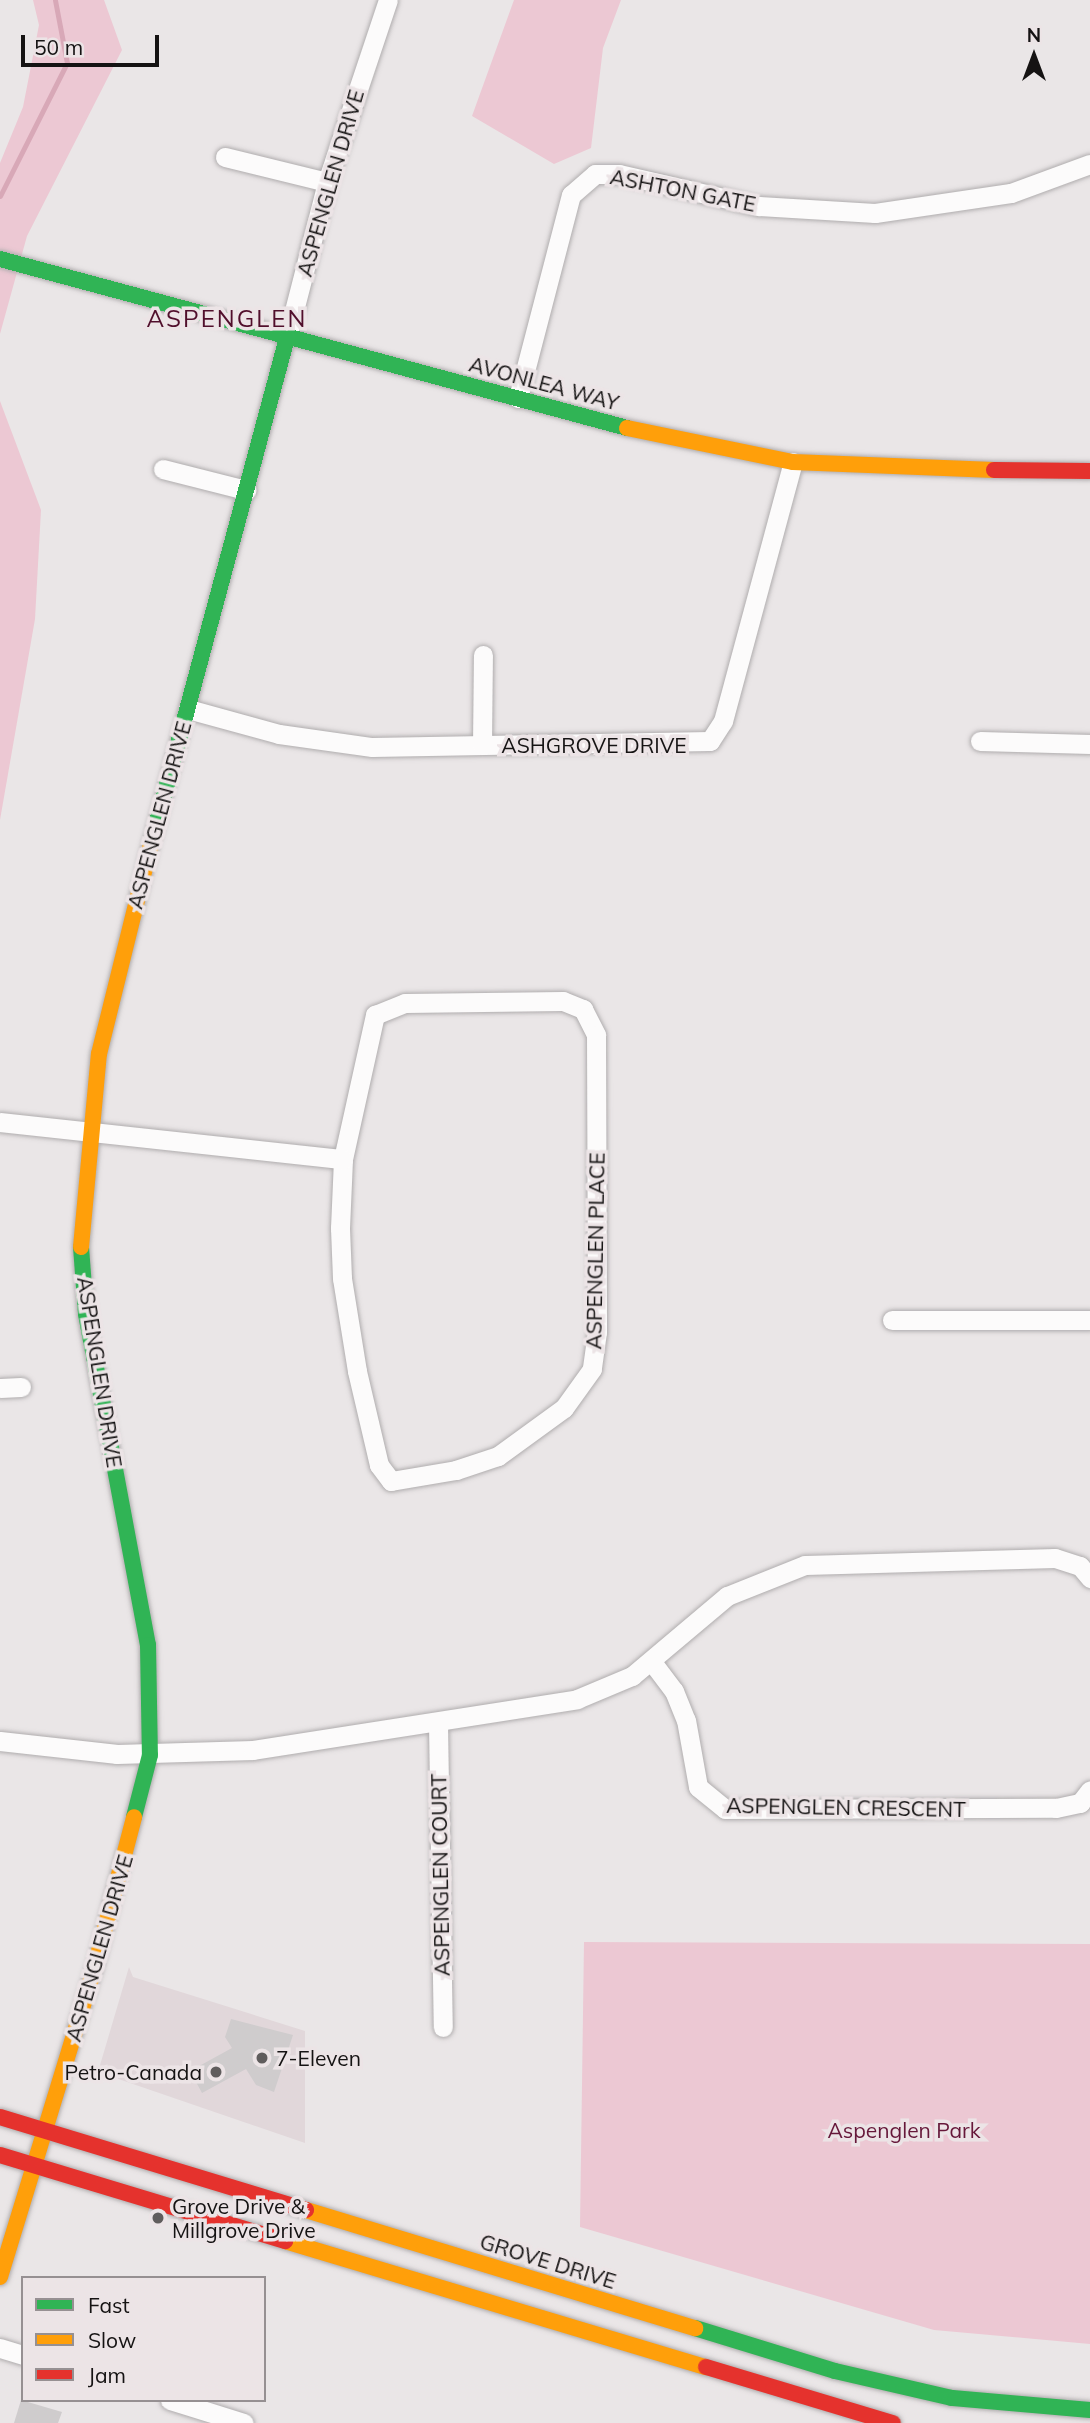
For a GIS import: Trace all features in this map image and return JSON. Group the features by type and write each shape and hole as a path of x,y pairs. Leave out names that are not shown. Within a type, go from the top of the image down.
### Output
{"street":[{"name":"ASPENGLEN DRIVE","path":"0,2277 124,1863 149,1755 148,1645 86,1314 81,1243 89,1134 99,1054 126,936 327,183 388,0"},
{"path":"225,157 327,183"},
{"name":"ASHTON GATE","path":"518,398 571,195 595,174 619,174 759,206 875,213 1011,193 1090,164"},
{"name":"AVONLEA WAY","path":"0,259 659,436 793,462 914,470 1090,471"},
{"name":"ASHGROVE DRIVE","path":"188,709 279,734 343,744 482,746 710,741 723,721 793,462"},
{"path":"163,469 246,490"},
{"path":"482,746 483,655"},
{"path":"980,741 1090,744"},
{"name":"ASPENGLEN PLACE","path":"563,1001 590,1017 596,1047 597,1332 592,1369 564,1408 498,1456 399,1482 391,1481 379,1465 342,1278 343,1159 369,1034 382,1009 405,1003 563,1001"},
{"path":"0,1122 89,1134 343,1159"},
{"path":"892,1320 1090,1320"},
{"path":"0,1388 21,1387"},
{"path":"0,1741 149,1755 276,1749 577,1699 615,1685 652,1662 727,1596 805,1565 1055,1558 1080,1566 1090,1578"},
{"name":"ASPENGLEN CRESCENT","path":"652,1662 674,1691 687,1720 698,1787 725,1809 1056,1808 1080,1803 1090,1790"},
{"name":"ASPENGLEN COURT","path":"438,1723 443,2027"},
{"name":"GROVE DRIVE","path":"0,2117 835,2371 952,2398 1090,2410"},
{"path":"0,2155 893,2423"},
{"path":"0,2348 21,2354"},
{"path":"176,2402 244,2423"}],"shaded area":[{"path":"129,1967 133,1977 305,2031 305,2143 98,2072"}],"green space":[{"path":"33,0 104,0 122,50 27,236 0,334 0,163 23,107 39,25"},
{"path":"514,0 621,0 603,48 591,148 554,164 472,116"},
{"path":"0,401 41,510 35,619 0,820"},
{"name":"Aspenglen Park","path":"584,1942 1090,1944 1090,2344 934,2330 580,2227"}],"building":[{"name":"7-Eleven","path":"231,2019 293,2035 274,2092 256,2085 246,2069 202,2093 190,2071 232,2048 225,2037"},
{"path":"21,2400 62,2412 58,2423 14,2423"}],"waterway":[{"path":"0,196 67,63 55,0"}],"traffic: fast":[{"path":"0,259 627,428"},
{"path":"151,844 287,338"},
{"path":"81,1247 86,1314 148,1645 150,1755 134,1817"},
{"path":"695,2328 835,2371 952,2398 1090,2410"}],"traffic: slow":[{"path":"627,428 793,462 994,470"},
{"path":"81,1247 99,1054 151,844"},
{"path":"0,2277 94,1970 134,1817"},
{"path":"306,2210 695,2328"},
{"path":"285,2241 706,2367"}],"traffic: jam":[{"path":"994,470 1090,471"},
{"path":"0,2117 306,2210"},
{"path":"0,2155 285,2241"},
{"path":"706,2367 893,2423"}],"place":[{"name":"7-Eleven","path":"262,2058"},
{"name":"Petro-Canada","path":"216,2072"},
{"name":"Grove Drive & Millgrove Drive","path":"158,2218"}],"district":[{"name":"ASPENGLEN","path":"227,319"}]}
